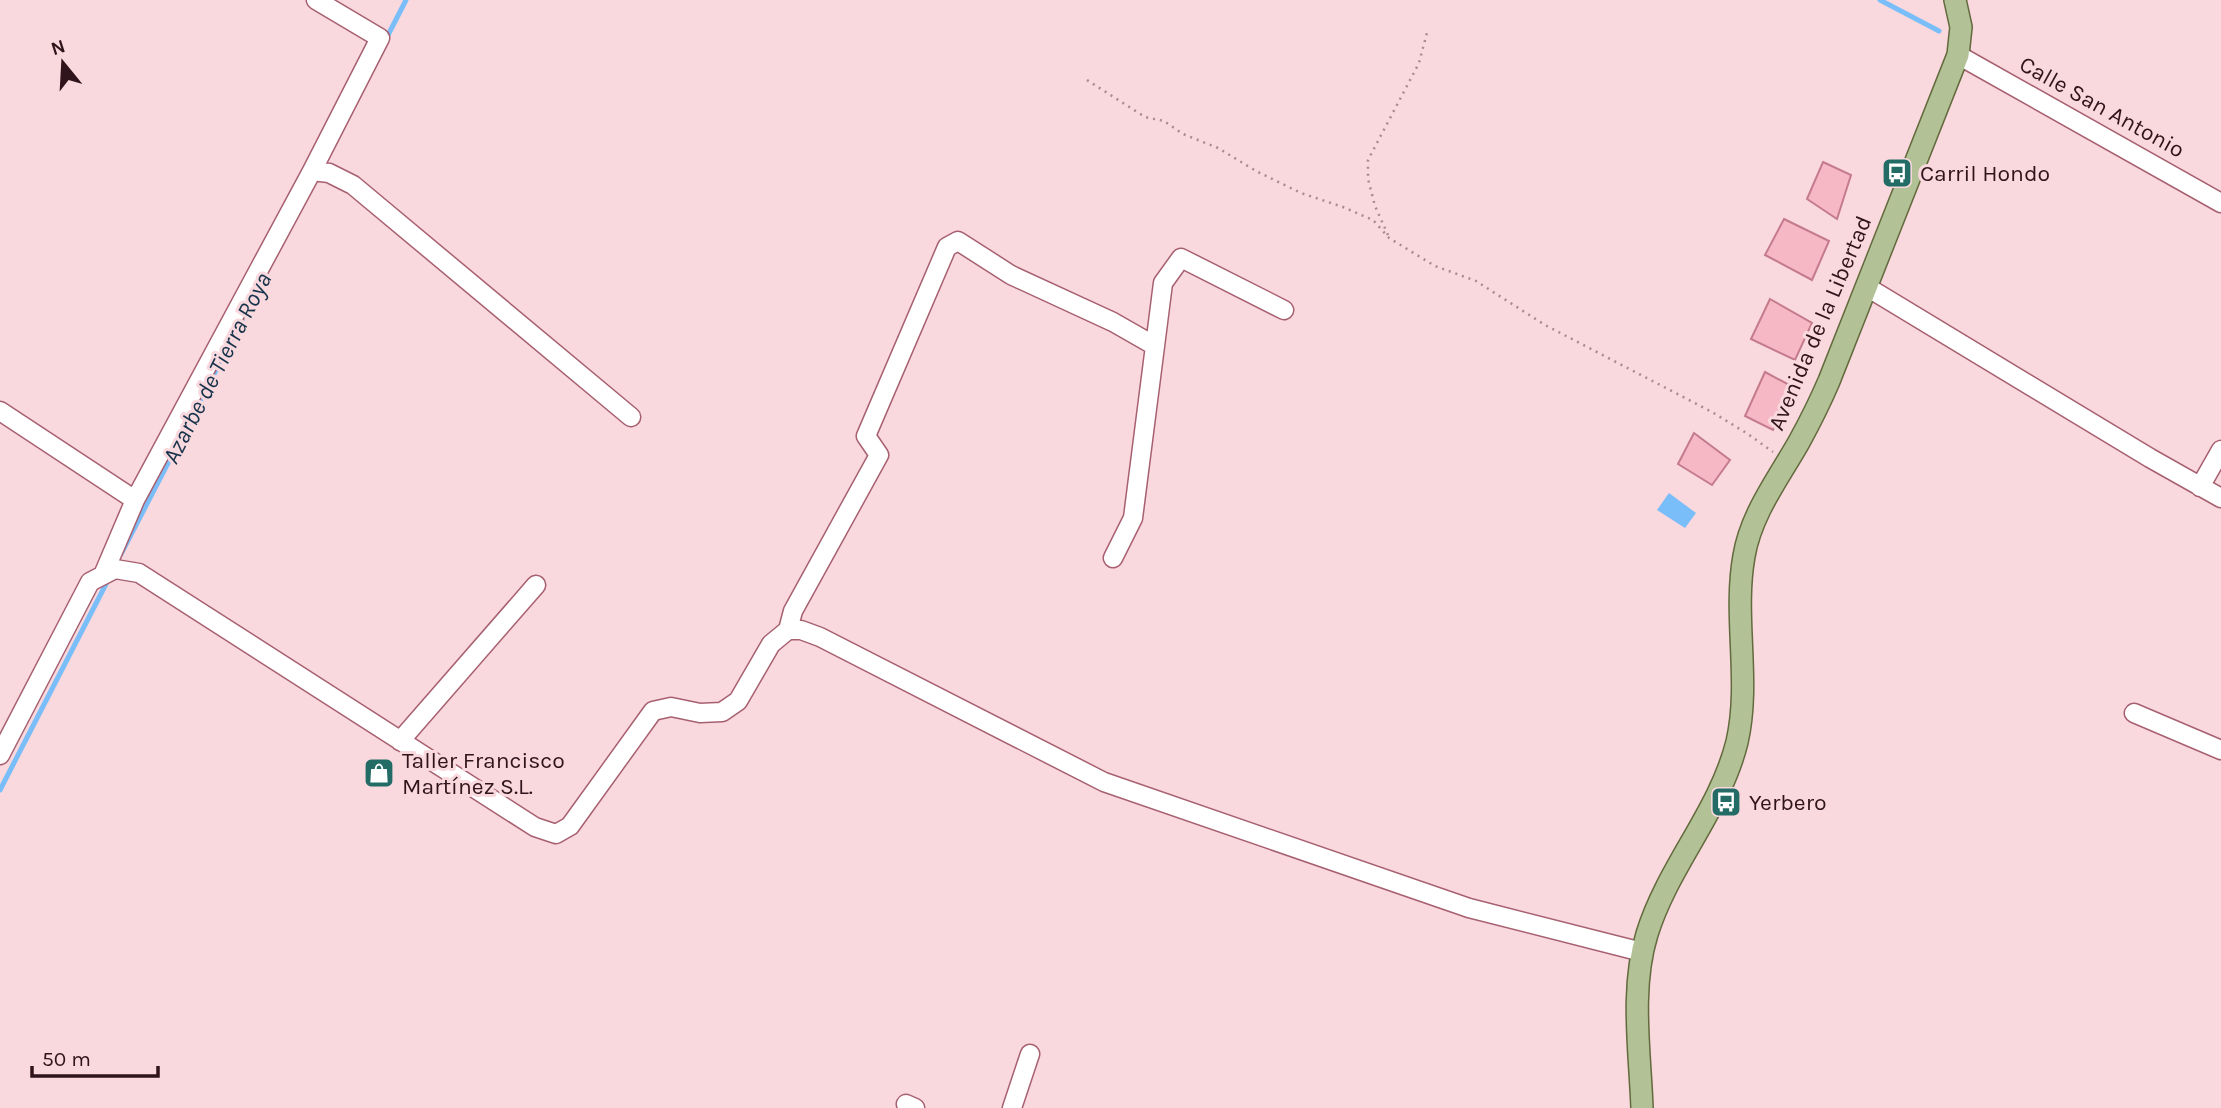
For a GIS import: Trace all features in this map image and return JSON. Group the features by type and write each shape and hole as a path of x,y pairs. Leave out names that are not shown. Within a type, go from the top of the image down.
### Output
{"main road":[{"name":"Avenida de la Libertad","path":"1642,1108 1638,1012 1642,952 1654,915 1708,812 1733,754 1742,699 1743,557 1755,518 1818,408 1958,54 1961,27 1955,0"}],"street":[{"path":"103,575 135,500 312,171 380,38 316,0"},
{"name":"Calle San Antonio","path":"1958,54 2221,203"},
{"path":"312,171 329,173 353,185 631,417"},
{"path":"0,754 90,582 115,569 139,573 535,827 556,834 570,826 653,711 671,707 701,713 722,712 738,701 771,644 788,630 793,611 879,455 866,436 947,247 958,242 1011,275 1155,345"},
{"path":"1113,558 1133,518 1163,283 1181,258 1284,310"},
{"path":"1867,287 2221,498"},
{"path":"0,411 135,500"},
{"path":"2200,486 2221,450"},
{"path":"400,741 536,585"},
{"path":"788,630 800,630 820,637 1104,782 1468,908 1642,952"},
{"path":"2134,713 2221,750"},
{"path":"1012,1108 1030,1054"}],"path":[{"path":"1389,238 1368,179 1368,160 1419,63 1428,29"},
{"path":"1087,80 1145,117 1164,121 1182,134 1217,149 1256,171 1373,220 1389,238 1435,266 1476,281 1545,325 1712,412 1787,462"}],"water":[{"path":"1669,493 1696,513 1685,528 1657,510"}],"building":[{"path":"1823,162 1851,175 1837,219 1807,199"},
{"path":"1784,219 1829,241 1812,280 1765,255"},
{"path":"1770,299 1812,323 1795,360 1751,339"},
{"path":"1765,372 1793,387 1773,430 1745,416"},
{"path":"1694,433 1730,460 1712,485 1678,464"}],"waterway":[{"name":"Azarbe de Tierra Roya","path":"386,39 406,0"},
{"path":"1880,0 1939,31"},
{"name":"Azarbe de Tierra Roya","path":"121,554 242,320"},
{"name":"Azarbe de Tierra Roya","path":"0,790 106,584"}],"place":[{"name":"Carril Hondo","path":"1897,173"},
{"name":"Taller Francisco Martínez S.L.","path":"379,773"},
{"name":"Yerbero","path":"1726,802"}]}
